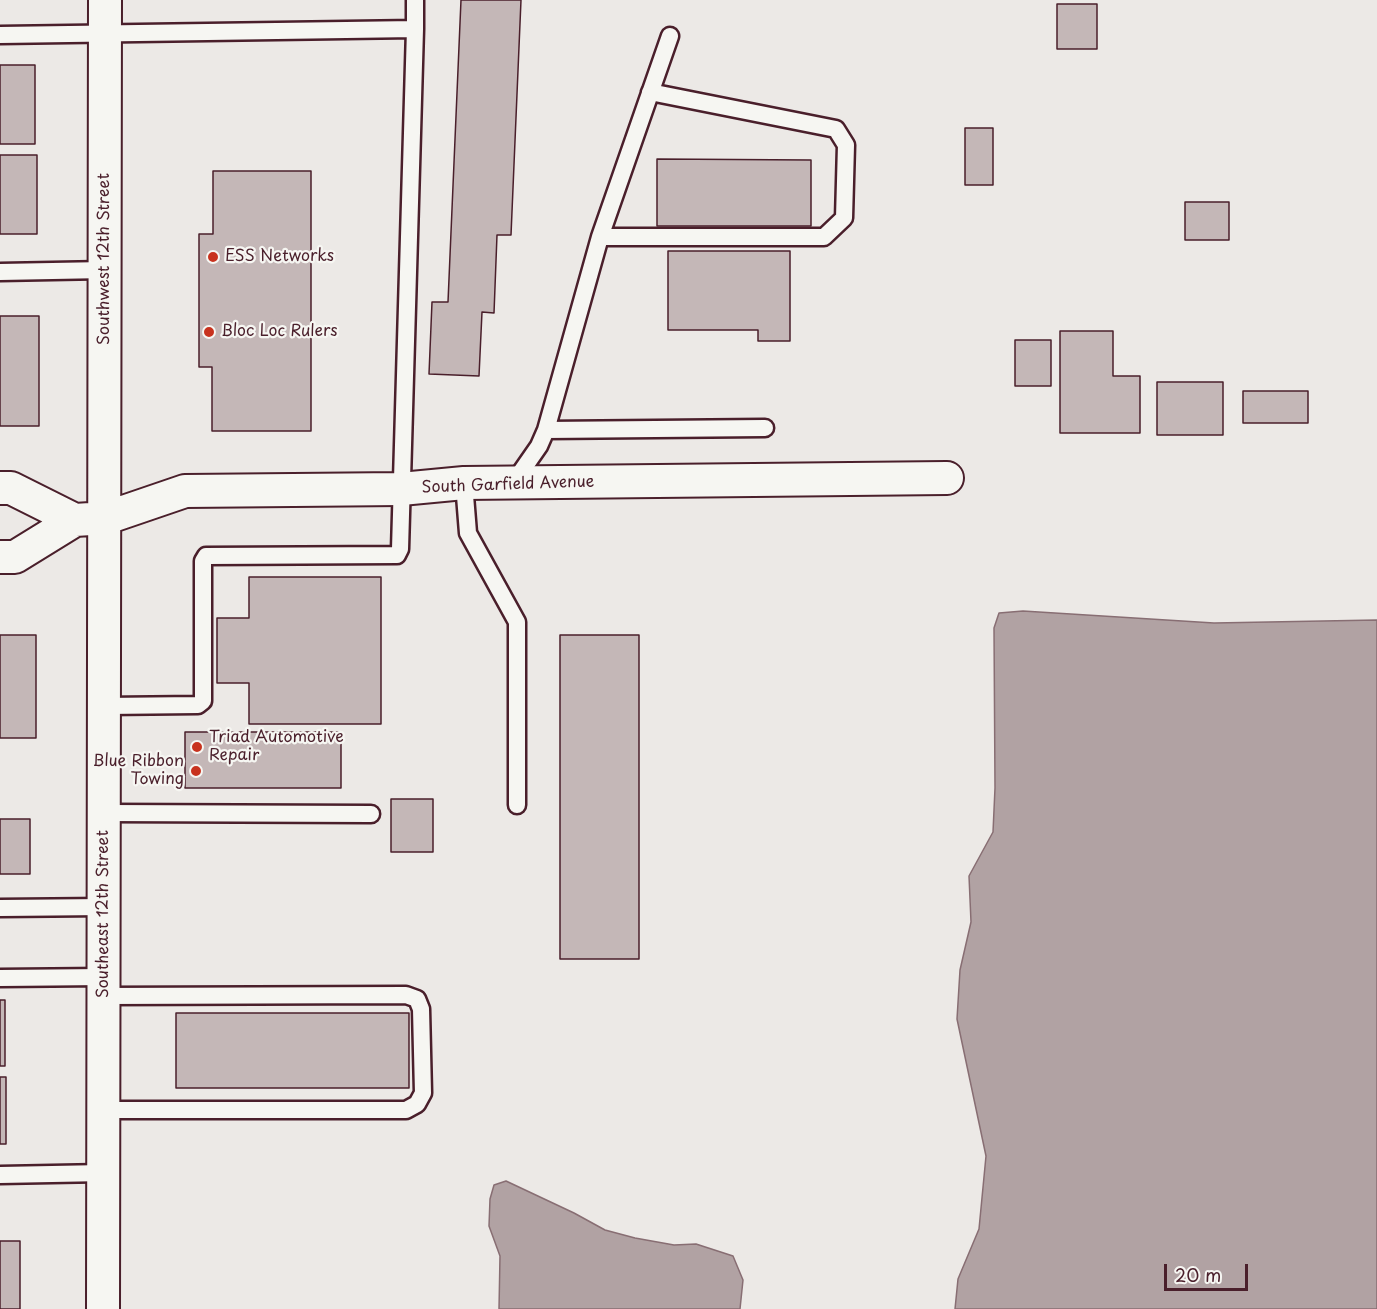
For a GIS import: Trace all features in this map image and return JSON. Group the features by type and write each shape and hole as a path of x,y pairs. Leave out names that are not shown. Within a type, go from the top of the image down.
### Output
{"street":[{"name":"Southwest 12th Street","path":"105,0 106,518"},
{"name":"South Garfield Avenue","path":"0,557 15,557 75,520 106,518 185,491 401,489 465,483 514,482 947,478"},
{"path":"0,488 11,488 75,520"},
{"name":"Southeast 12th Street","path":"104,1309 106,518"}],"lane":[{"path":"105,706 198,705 203,701 203,561 207,556 397,555 400,549 415,0"},
{"path":"0,35 415,29"},
{"path":"514,482 539,446 546,430 600,237 670,36"},
{"path":"600,237 824,237 844,218 846,145 836,129 651,92"},
{"path":"0,272 105,270"},
{"path":"546,430 765,428"},
{"path":"465,483 468,533 517,622 517,805"},
{"path":"105,813 371,814"},
{"path":"0,908 105,907"},
{"path":"0,978 104,987 406,995 417,999 422,1009 423,1093 417,1104 406,1110 104,1110"},
{"path":"0,1174 104,1173"}],"shaded area":[{"path":"1023,611 1214,623 1377,620 1377,1309 955,1309 958,1279 979,1229 986,1156 957,1019 960,970 971,922 969,876 993,832 994,628 999,613"},
{"path":"506,1181 605,1230 674,1245 696,1244 733,1256 743,1280 740,1309 499,1309 500,1256 489,1226 490,1199 494,1185"}],"building":[{"path":"461,0 521,0 511,235 497,235 494,313 482,312 479,376 429,374 432,302 448,302"},
{"path":"1057,4 1097,4 1097,49 1057,49"},
{"path":"0,65 35,65 35,144 0,144"},
{"path":"965,128 993,128 993,185 965,185"},
{"path":"0,155 37,155 37,234 0,234"},
{"path":"657,159 811,160 811,226 657,226"},
{"path":"213,171 311,171 311,431 212,431 212,367 199,367 199,234 213,234"},
{"path":"1185,202 1229,202 1229,240 1185,240"},
{"path":"668,251 790,251 790,341 758,341 758,330 668,330"},
{"path":"0,316 39,316 39,426 0,426"},
{"path":"1060,331 1113,331 1113,376 1140,376 1140,433 1060,433"},
{"path":"1015,340 1051,340 1051,386 1015,386"},
{"path":"1157,382 1223,382 1223,435 1157,435"},
{"path":"1243,391 1308,391 1308,423 1243,423"},
{"path":"249,577 381,577 381,724 249,724 249,683 217,683 217,618 249,618"},
{"path":"0,635 36,635 36,738 0,738"},
{"path":"560,635 639,635 639,959 560,959"},
{"path":"185,732 341,732 341,788 185,788"},
{"path":"391,799 433,799 433,852 391,852"},
{"path":"0,819 30,819 30,874 0,874"},
{"path":"0,1000 5,1000 5,1066 0,1066"},
{"path":"176,1013 409,1013 409,1088 176,1088"},
{"path":"0,1077 6,1077 6,1144 0,1144"},
{"path":"0,1241 20,1241 20,1309 0,1309"}],"place":[{"name":"ESS Networks","path":"213,257"},
{"name":"Bloc Loc Rulers","path":"209,332"},
{"name":"Triad Automotive Repair","path":"197,747"},
{"name":"Blue Ribbon Towing","path":"196,771"}]}
